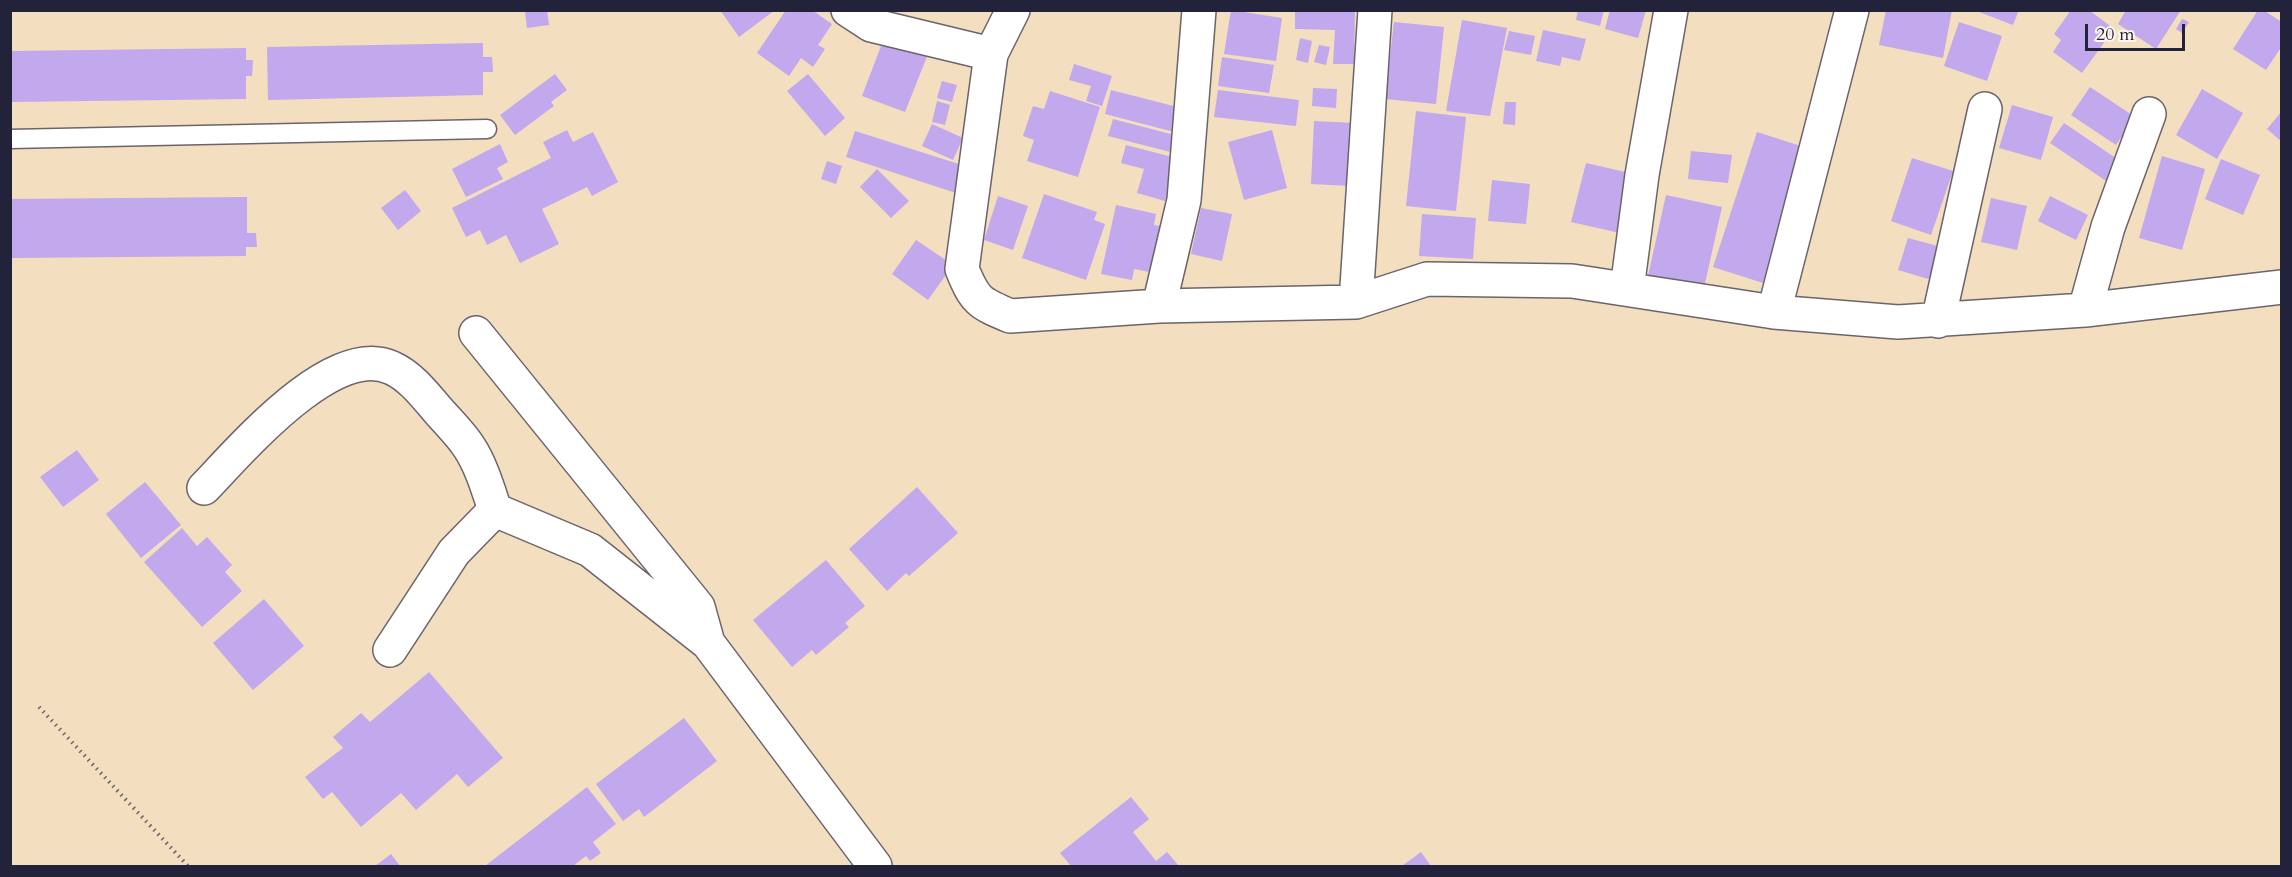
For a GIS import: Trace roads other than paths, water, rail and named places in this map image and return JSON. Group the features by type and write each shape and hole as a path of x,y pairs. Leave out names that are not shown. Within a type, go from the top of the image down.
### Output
{"street":[{"path":"848,10 871,25 992,54"},
{"path":"1012,10 992,54 962,269 973,296 988,307 1010,316 1159,306 1356,302 1427,279 1572,282 1774,312 1866,321 1938,321 2085,310 2282,287"},
{"path":"1159,306 1184,200 1199,10"},
{"path":"1356,302 1375,10"},
{"path":"1627,289 1642,175 1671,10"},
{"path":"1774,312 1852,10"},
{"path":"1938,321 1985,109"},
{"path":"2085,310 2108,227 2149,114"},
{"path":"476,333 698,608 708,643"},
{"path":"204,488 281,408 324,379 365,364 392,368 420,389 469,447 486,483 495,510 590,550 708,643 875,867"},
{"path":"390,650 454,552 495,510"}],"lane":[{"path":"10,139 488,129"}]}
